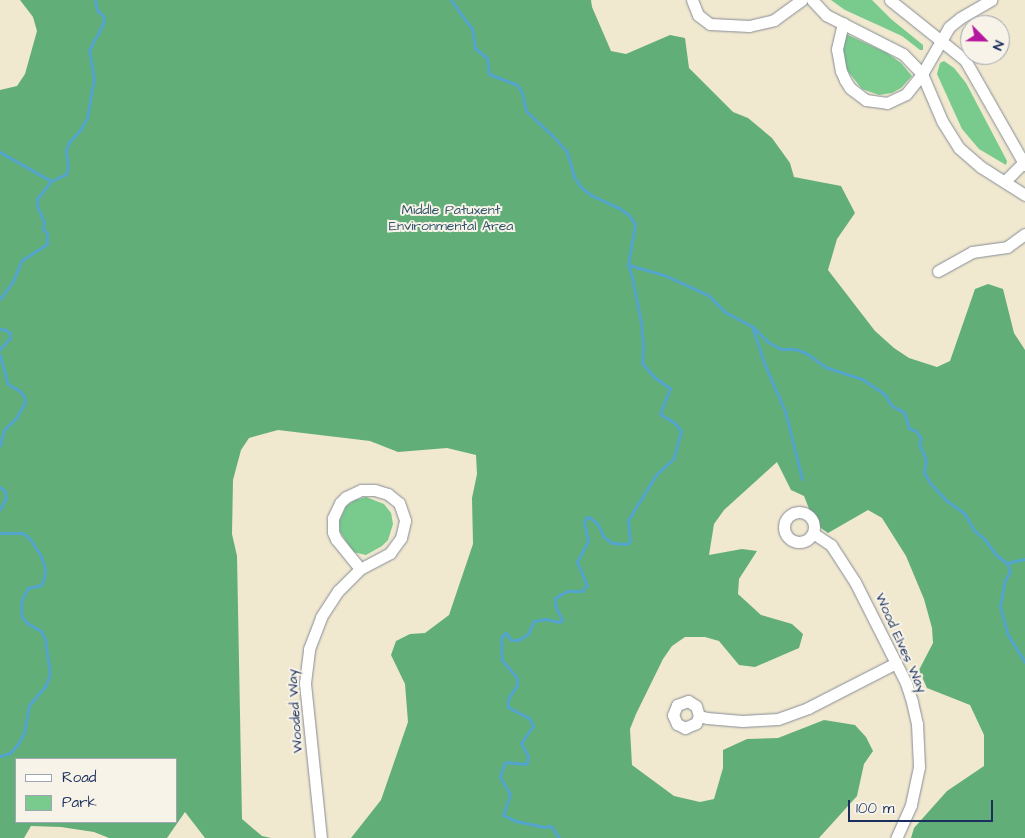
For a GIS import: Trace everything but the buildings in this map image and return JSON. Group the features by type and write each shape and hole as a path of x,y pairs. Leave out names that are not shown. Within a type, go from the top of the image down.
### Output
{"street":[{"path":"692,0 698,15 710,24 749,26 774,20 802,0"},
{"path":"812,0 826,15 903,54 922,74 942,121 959,148 981,167 1025,195"},
{"path":"890,0 910,18 940,39 965,60 972,70 1024,164 1005,181"},
{"path":"843,23 838,40 838,60 845,80 857,94 876,102 887,103 906,94 922,74 940,39 960,18 991,0"},
{"path":"938,271 972,252 1007,247 1025,234"},
{"name":"Wooded Way","path":"321,838 305,683 308,649 328,604 360,569 390,553 401,538 405,520 399,503 388,494 375,490 361,490 346,497 340,503 333,518 333,532 336,539 360,569"},
{"name":"Wood Elves Way","path":"813,533 831,545 843,561 871,610 912,702 920,747 916,787 911,806 896,838"},
{"path":"699,716 742,721 761,721 793,714 896,663"}],"green space":[{"name":"Middle Patuxent Environmental Area","path":"20,0 591,0 592,7 611,51 626,54 670,35 685,38 689,68 733,112 748,118 772,138 790,163 794,177 841,186 855,213 837,239 828,270 875,331 894,348 909,358 937,367 950,361 975,289 988,284 1003,289 1014,333 1025,350 1025,838 911,838 914,828 947,791 984,766 984,735 970,705 927,688 919,670 933,643 932,628 924,599 906,556 882,518 868,510 828,533 815,524 804,496 791,490 777,462 724,510 714,524 709,555 742,549 757,551 739,579 738,594 761,615 792,624 803,634 799,648 755,667 739,665 719,641 705,637 685,637 672,646 663,659 630,729 632,765 674,796 700,802 714,799 723,768 723,750 747,739 778,738 824,720 855,725 866,737 873,751 864,764 857,796 819,838 351,838 381,800 408,722 405,684 391,655 396,641 410,634 425,633 449,615 473,544 472,498 477,474 476,455 447,448 398,452 370,441 278,430 249,438 241,450 233,480 232,534 237,556 242,819 262,836 271,838 205,838 185,812 178,822 178,758 15,758 15,823 177,823 167,838 109,838 94,832 61,827 31,826 24,838 0,838 0,90 17,86 25,74 37,31 33,17"},
{"path":"831,0 872,0 891,19 923,45 923,50 920,50 902,36 845,10"},
{"path":"846,34 887,53 901,63 912,76 901,88 892,93 879,95 862,89 846,69 842,49"},
{"path":"944,61 954,68 966,83 1007,161 1006,165 979,149 962,129 937,74 940,63"},
{"path":"366,497 384,504 391,513 393,524 388,540 382,546 366,555 353,552 340,532 339,522 346,506 355,500"}],"waterway":[{"path":"0,299 13,281 22,260 47,244 47,233 43,229 44,222 37,206 37,199 51,181 66,174 68,167 66,150 69,142 80,130 87,118 94,80 89,50 104,22 104,17 97,10 95,0"},
{"path":"451,0 472,29 475,48 487,58 489,74 517,85 522,93 526,111 567,152 574,177 581,187 591,195 619,208 629,215 635,224 628,265 641,323 642,363 654,377 670,388 660,414 675,423 681,431 674,458 656,475 628,520 630,541 627,544 612,543 604,537 597,523 589,517 586,518 584,522 588,541 577,562 587,585 582,591 567,591 555,598 555,605 562,620 559,622 546,619 534,621 528,634 518,640 511,640 506,633 501,637 502,660 517,678 517,685 508,699 508,707 529,718 533,726 521,743 528,756 527,763 506,762 503,767 500,777 510,794 503,815 516,821 544,827 551,826 559,838"},
{"path":"0,152 51,181"},
{"path":"629,265 664,275 708,295 725,312 753,327 768,342 781,349 795,349 806,353 825,367 862,379 884,394 892,406 904,412 909,428 916,431 921,439 919,443 926,460 924,473 931,484 947,501 964,513 974,530 985,540 997,556 1007,563 1010,572 1005,580 1000,606 1008,635 1025,662"},
{"path":"0,329 10,333 10,338 0,349"},
{"path":"753,329 764,363 785,411 802,479"},
{"path":"0,355 8,384 20,391 24,396 25,402 16,418 4,430 0,445"},
{"path":"0,487 5,491 6,498 0,509"},
{"path":"0,533 23,533 30,539 41,556 45,568 44,578 41,585 28,588 24,595 21,603 22,617 27,623 41,631 45,639 50,674 46,685 29,705 24,733 18,744 10,753 0,756"},
{"path":"1007,563 1025,559"}]}
